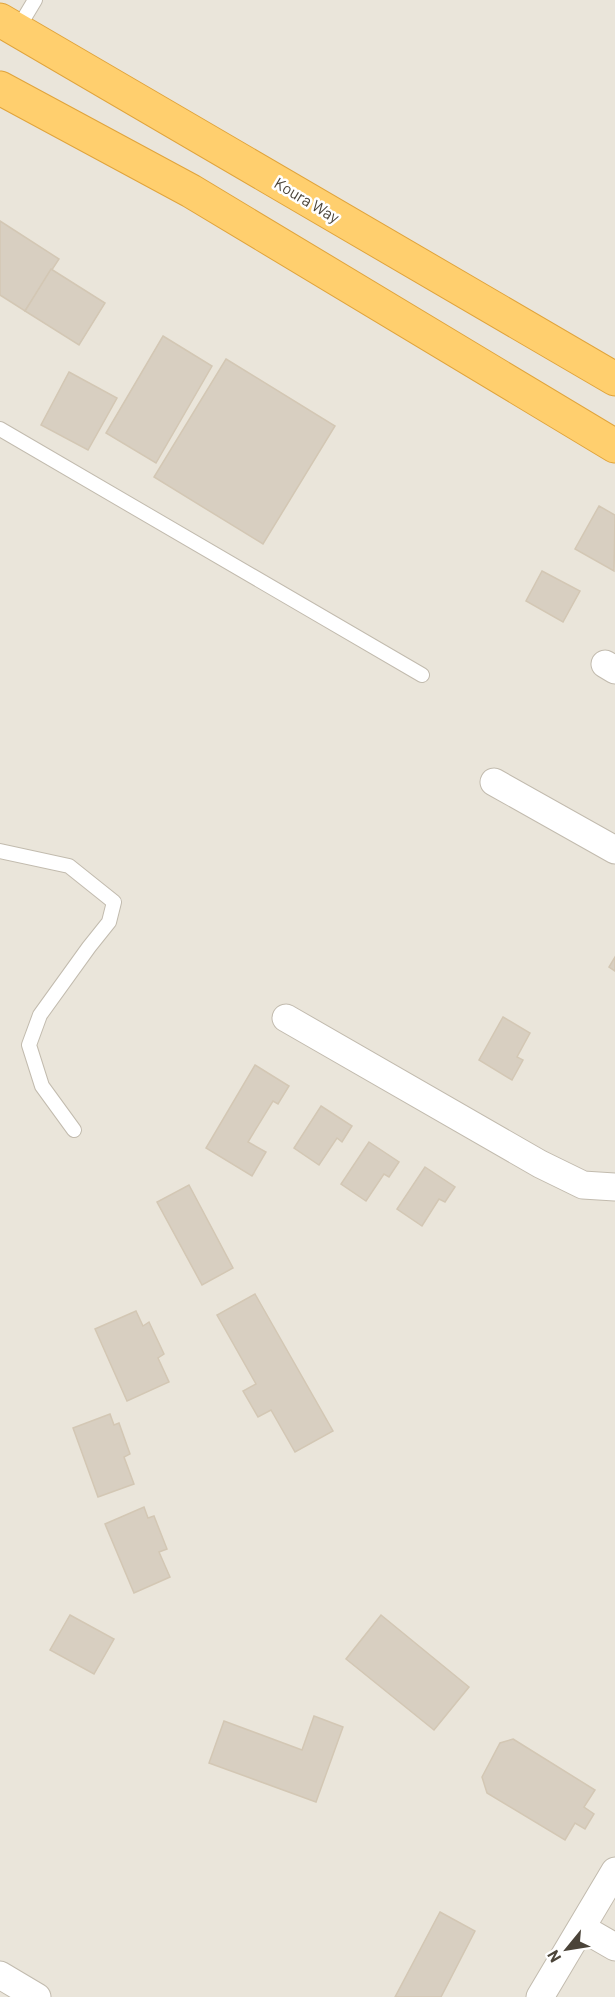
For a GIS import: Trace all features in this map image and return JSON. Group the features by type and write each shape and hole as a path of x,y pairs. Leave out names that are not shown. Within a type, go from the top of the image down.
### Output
{"highway":[{"name":"Koura Way","path":"9,25 615,379"},
{"path":"0,88 191,191 615,446"}],"street":[{"path":"494,782 615,850"},
{"path":"286,1018 540,1164 582,1185 615,1186"},
{"path":"540,1997 615,1871"},
{"path":"582,1928 615,1947"},
{"path":"0,1975 37,1997"}],"lane":[{"path":"9,25 35,0"},
{"path":"0,429 422,675"},
{"path":"0,851 69,866 114,902 109,922 88,947 40,1015 28,1045 42,1086 74,1130"}],"shaded area":[{"path":"0,0 615,0 615,1997 0,1997"}],"building":[{"path":"0,221 59,259 25,311 0,295"},
{"path":"51,269 105,303 79,345 25,311"},
{"path":"163,336 212,366 156,463 106,433"},
{"path":"226,359 335,426 263,544 154,477"},
{"path":"69,372 117,398 88,450 41,425"},
{"path":"599,506 615,515 614,571 575,549"},
{"path":"542,571 580,591 563,622 526,601"},
{"path":"615,957 615,971 609,967"},
{"path":"503,1017 530,1033 517,1057 523,1060 512,1080 479,1060"},
{"path":"255,1065 289,1086 278,1104 273,1101 248,1142 266,1152 252,1176 206,1148"},
{"path":"321,1106 352,1126 342,1142 337,1138 319,1165 294,1148"},
{"path":"369,1142 399,1162 389,1177 384,1174 366,1201 341,1184"},
{"path":"425,1167 455,1187 445,1202 439,1199 422,1226 397,1209"},
{"path":"189,1185 233,1268 202,1285 157,1202"},
{"path":"255,1294 333,1431 295,1452 271,1410 258,1417 243,1391 256,1384 217,1315"},
{"path":"136,1311 143,1326 149,1322 164,1354 158,1358 169,1382 127,1401 95,1329"},
{"path":"110,1414 114,1425 119,1423 130,1454 124,1457 134,1484 98,1497 73,1428"},
{"path":"144,1507 148,1518 154,1516 167,1549 159,1552 170,1577 134,1593 105,1524"},
{"path":"70,1615 114,1639 94,1674 50,1650"},
{"path":"381,1615 469,1687 434,1730 346,1659"},
{"path":"314,1716 343,1727 316,1802 209,1763 224,1721 302,1750"},
{"path":"513,1739 595,1790 584,1807 594,1814 585,1829 575,1823 565,1840 487,1793 482,1777 500,1743"},
{"path":"440,1912 475,1931 441,1997 395,1997"}]}
